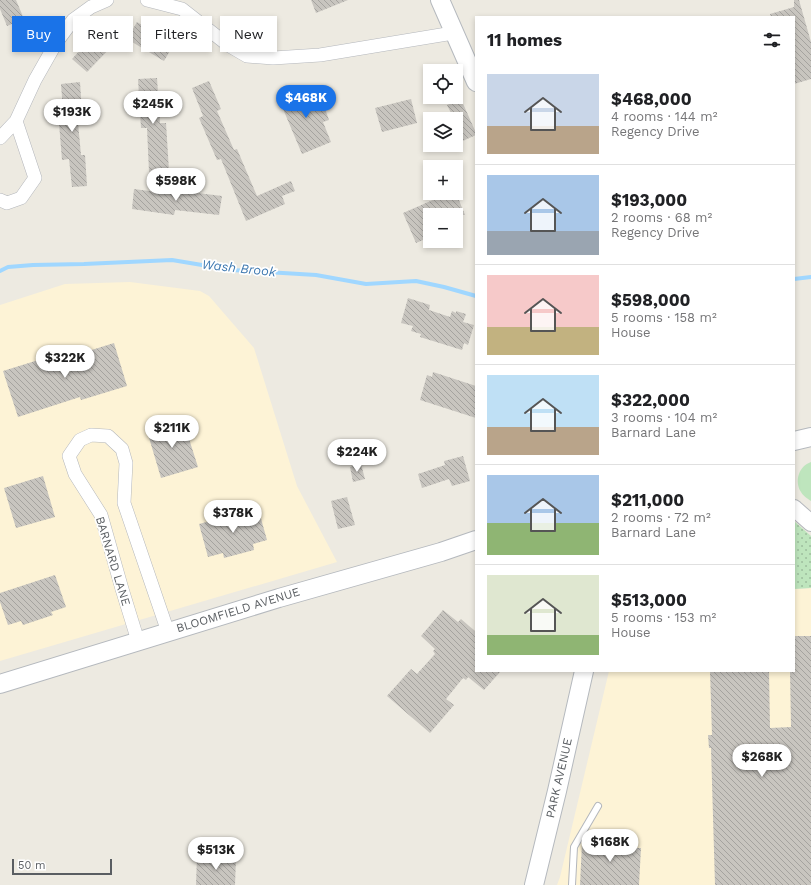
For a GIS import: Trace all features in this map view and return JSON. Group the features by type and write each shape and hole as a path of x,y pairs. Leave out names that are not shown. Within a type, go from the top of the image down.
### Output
{"main road":[{"path":"440,0 453,33 475,80"},
{"path":"795,441 811,437"},
{"name":"BLOOMFIELD AVENUE","path":"0,684 279,598 441,552 475,540"},
{"name":"PARK AVENUE","path":"534,885 584,672"}],"street":[{"path":"0,138 16,121 35,80 56,43 73,20 91,7 107,0"},
{"path":"147,0 182,9 228,45 247,56 273,58 320,55 453,33"},
{"path":"0,200 6,203 21,198 35,178 16,121"},
{"name":"BARNARD LANE","path":"138,641 101,515 75,474 69,456 80,440 90,435 108,436 122,449 126,463 124,503 168,632"},
{"path":"795,509 811,523"}],"lane":[{"path":"572,885 574,847 598,806"}],"shaded area":[{"path":"130,282 200,291 209,296 254,348 297,486 337,562 0,661 0,305 65,284"},
{"path":"811,588 811,885 557,885 609,672 795,672 795,589"}],"green space":[{"path":"811,462 811,501 799,488 798,479 803,467"},
{"path":"795,522 811,536 811,588 795,589"}],"building":[{"path":"0,0 16,0 23,16 12,16 12,24 7,26 0,9"},
{"path":"311,0 348,0 316,13"},
{"path":"794,0 799,0 811,42 811,79 795,84 795,16 771,16 770,14 794,7"},
{"path":"137,22 141,24 141,47 133,43 133,29"},
{"path":"79,52 106,52 87,72 72,59"},
{"path":"149,52 169,52 164,61"},
{"path":"157,78 160,123 166,123 169,171 149,172 147,128 141,128 138,79"},
{"path":"209,81 221,109 217,111 234,150 237,149 257,196 291,181 295,191 282,196 285,204 246,221 221,159 217,160 199,118 203,116 192,88"},
{"path":"80,82 82,112 77,112 81,155 85,155 87,186 72,187 69,159 62,160 58,111 63,111 61,84"},
{"path":"307,85 316,106 323,103 329,120 323,122 331,142 302,154 278,97"},
{"path":"411,99 417,123 382,132 375,108"},
{"path":"463,104 475,131 475,135 463,141 463,112 450,112 447,105"},
{"path":"134,189 172,194 173,190 222,196 219,215 175,210 174,215 132,209"},
{"path":"433,200 459,200 462,208 423,208 423,240 416,243 403,213"},
{"path":"408,298 430,305 429,310 450,317 452,311 466,314 463,322 474,325 468,345 464,343 462,350 420,337 421,334 411,331 413,326 401,323"},
{"path":"114,343 127,386 81,400 80,397 18,417 3,371 48,357 50,363"},
{"path":"433,372 475,386 475,418 420,400 427,375 432,377"},
{"path":"183,420 198,467 161,478 147,431"},
{"path":"463,456 470,481 452,486 449,479 422,488 418,474 445,465 444,461"},
{"path":"361,464 365,479 353,482 350,467"},
{"path":"43,476 55,517 16,528 4,488"},
{"path":"347,497 355,525 338,529 331,501"},
{"path":"258,508 267,540 253,544 254,550 224,558 223,553 208,557 199,524"},
{"path":"55,575 66,607 51,612 53,615 23,625 21,621 8,625 0,602 0,593"},
{"path":"443,610 458,622 461,619 475,631 475,672 500,672 484,690 468,677 466,680 463,678 446,699 454,705 430,733 387,696 411,669 417,674 435,654 433,651 435,649 421,636"},
{"path":"795,636 811,636 811,885 715,885 711,748 709,748 708,735 712,735 710,672 769,672 770,728 791,727 790,672 795,672"},
{"path":"584,839 631,841 631,848 641,848 639,885 580,885 582,843"},
{"path":"197,856 236,858 235,885 196,885"}],"waterway":[{"name":"Wash Brook","path":"0,271 8,267 33,265 172,260 232,270 316,275 366,284 416,281 475,296"},
{"name":"Wash Brook","path":"795,279 811,277"}]}
